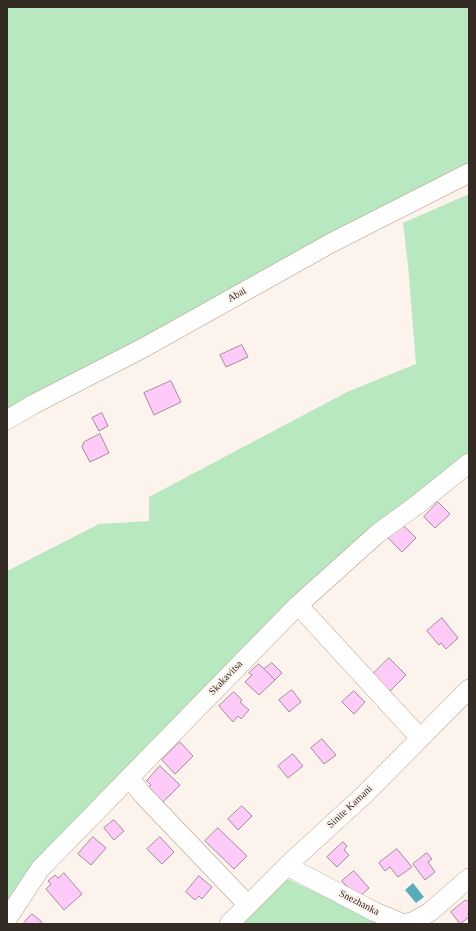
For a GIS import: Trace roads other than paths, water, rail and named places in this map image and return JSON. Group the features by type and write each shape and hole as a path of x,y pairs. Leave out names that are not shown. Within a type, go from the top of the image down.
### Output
{"street":[{"name":"Abai","path":"7,420 34,404 145,347 331,243 469,173"},
{"name":"Skakavitsa","path":"7,919 40,870 298,605 378,534 418,504 469,462"},
{"path":"298,605 420,738"},
{"name":"Sinite Kamani","path":"229,924 287,866 365,794 469,689"},
{"path":"129,778 142,795 248,905"},
{"name":"Snezhanka","path":"287,866 375,912 404,924 414,922 430,912 469,878"}],"water":[{"path":"413,883 424,897 416,903 405,890"}]}
